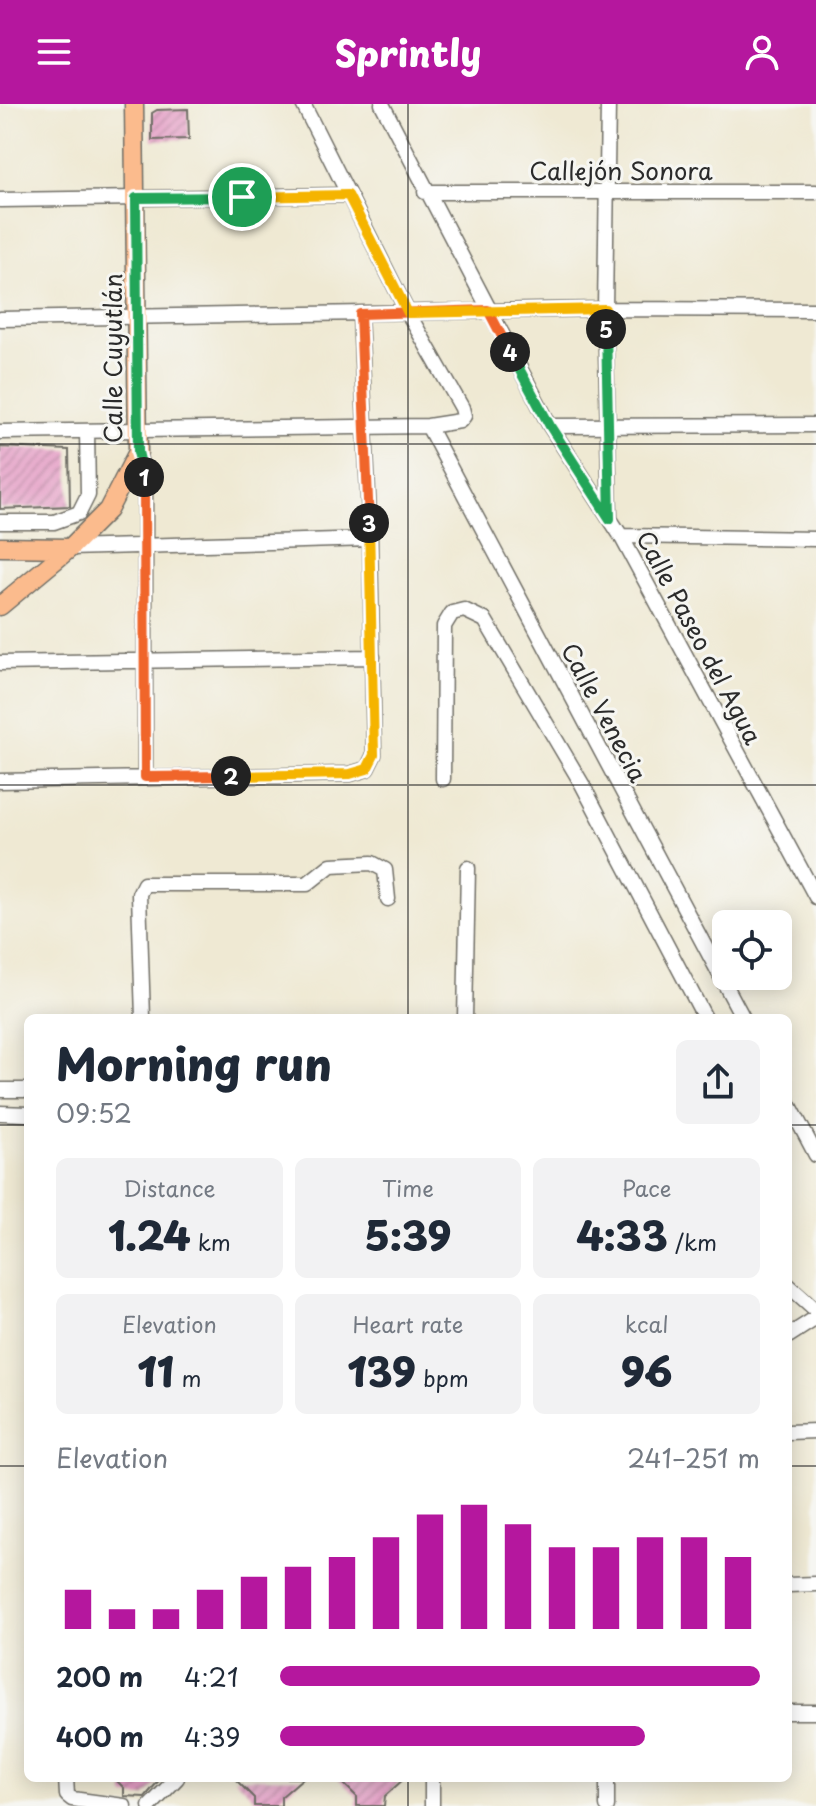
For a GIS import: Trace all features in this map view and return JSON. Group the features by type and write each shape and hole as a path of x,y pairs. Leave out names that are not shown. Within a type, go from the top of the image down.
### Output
{"main road":[{"name":"Calle Cuyutlán","path":"0,606 70,548 108,510 138,452 134,104"},
{"path":"0,547 70,548"}],"street":[{"path":"0,432 428,426 460,421 464,416 408,313 303,104"},
{"name":"Calle Paseo del Agua","path":"382,104 425,192 550,426 621,536 816,897"},
{"path":"608,104 605,309 610,519"},
{"name":"Callejón Sonora","path":"425,192 816,192"},
{"path":"0,200 348,195"},
{"path":"0,319 138,314 360,314 488,310 816,310"},
{"path":"0,781 350,774 367,769 374,755 373,657 360,314"},
{"path":"550,426 816,425"},
{"name":"Calle Venecia","path":"428,426 741,1014"},
{"path":"0,522 54,522 79,513 88,495 87,431"},
{"path":"138,452 145,480 145,777"},
{"path":"621,536 816,539"},
{"path":"70,548 144,549 370,539"},
{"path":"443,779 444,626 452,613 464,610 478,613 485,620 582,784 703,1014"},
{"path":"0,663 373,657"},
{"path":"143,1014 139,894 144,884 312,883 318,873 331,865 372,863 385,870 388,899"},
{"path":"465,1014 468,868"},
{"path":"0,1090 24,1090"},
{"path":"792,1107 810,1131 816,1155"},
{"path":"0,1113 24,1114"},
{"path":"792,1289 816,1310"},
{"path":"792,1333 816,1318"},
{"path":"792,1432 816,1431"},
{"path":"792,1585 816,1584"},
{"path":"792,1712 816,1712"},
{"path":"66,1782 67,1795 72,1799 124,1806"},
{"path":"150,1806 173,1782"},
{"path":"432,1782 432,1806"},
{"path":"607,1782 607,1806"}],"building":[{"path":"188,109 189,139 152,140 152,113 157,110"},
{"path":"0,447 69,450 70,506 0,509"},
{"path":"118,1782 158,1782 145,1797 124,1796 124,1788"},
{"path":"238,1782 298,1782 281,1797 281,1806 254,1806 254,1798"},
{"path":"342,1782 401,1782 385,1796 384,1806 357,1806 357,1797"}],"route":[{"path":"242,197 136,198 138,452 145,480 145,777 350,774 367,769 374,755 366,427 360,314 408,313 488,310 550,426 610,519 605,309 488,310 408,313 348,195 242,197"}]}
